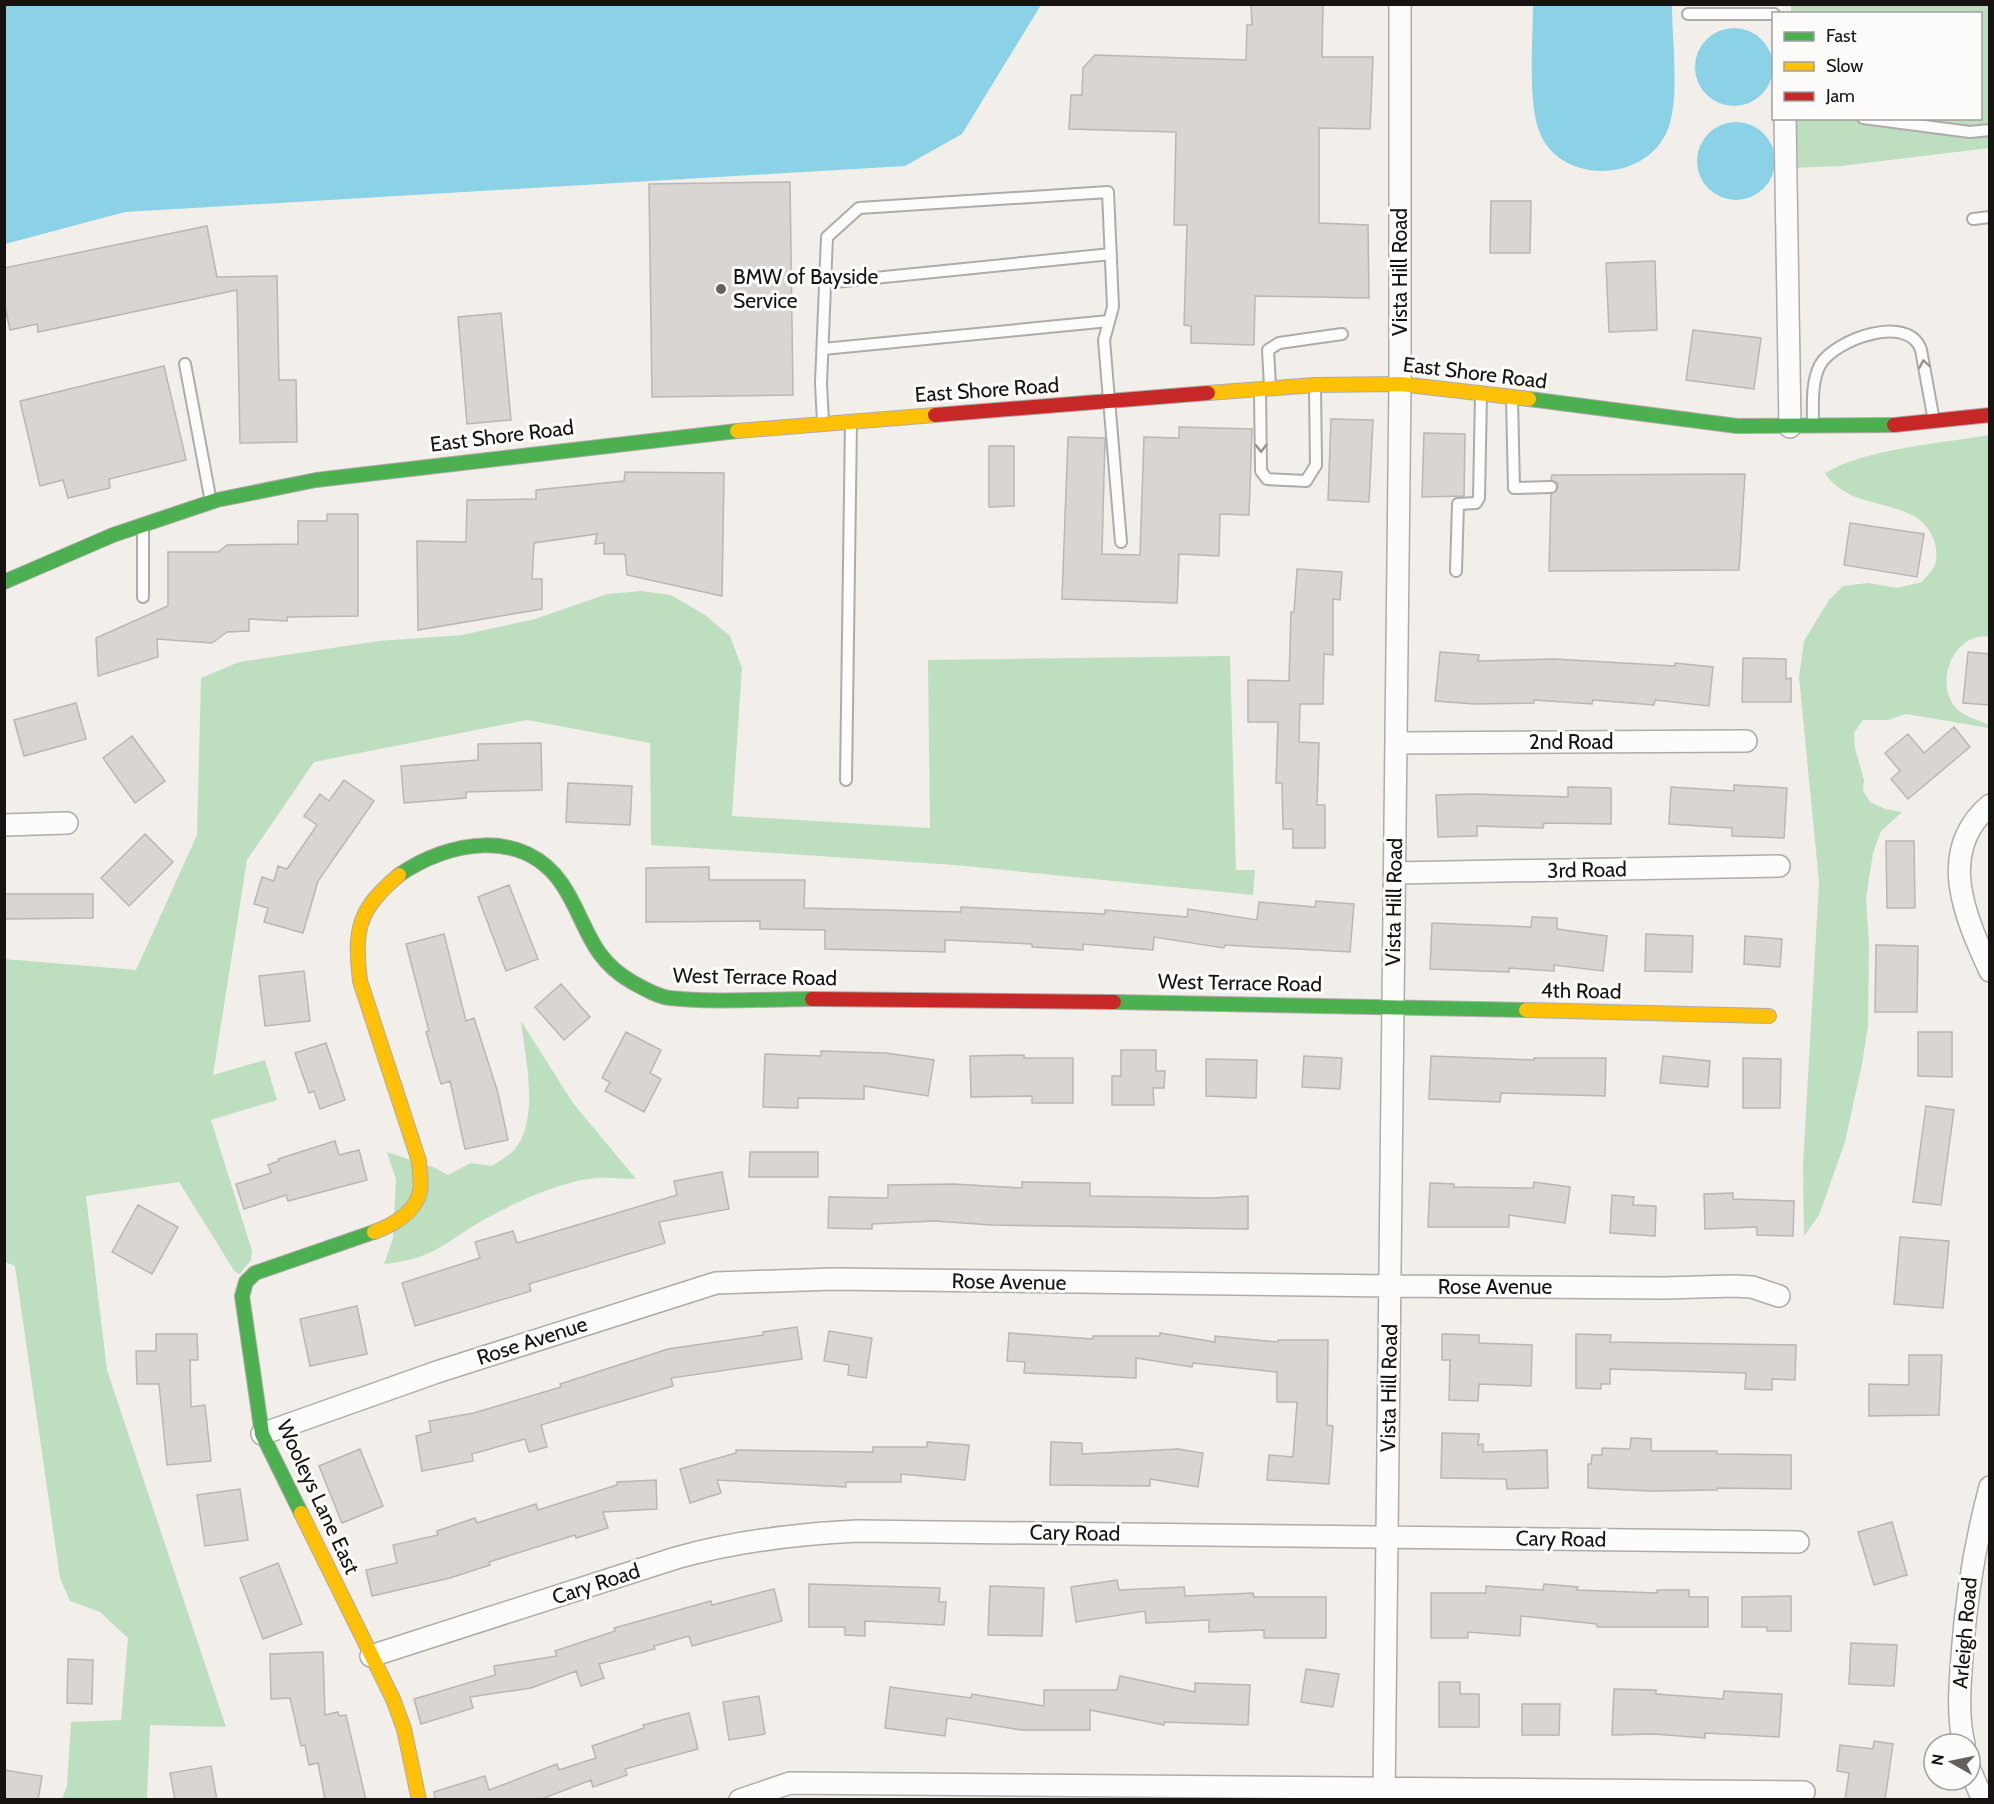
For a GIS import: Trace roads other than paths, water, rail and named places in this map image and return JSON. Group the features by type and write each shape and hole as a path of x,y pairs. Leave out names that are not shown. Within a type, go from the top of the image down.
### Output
{"street":[{"name":"Vista Hill Road","path":"1384,1794 1400,384 1400,4"},
{"path":"1785,120 1790,428"},
{"name":"East Shore Road","path":"4,582 143,525 211,502 316,480 696,435 824,423 1315,385 1400,384 1708,424 1790,428 1887,426 1989,415"},
{"name":"2nd Road","path":"1396,742 1746,741"},
{"path":"1989,805 1980,814 1961,847 1958,867 1966,917 1989,971"},
{"path":"4,825 67,823"},
{"name":"West Terrace Road","path":"409,1130 360,981 356,951 360,927 369,904 399,872 425,858 465,845 488,843 527,853 555,874 572,898 589,938 602,959 634,984 668,998 1244,1003 1393,1008"},
{"name":"3rd Road","path":"1395,873 1779,866"},
{"name":"4th Road","path":"1393,1008 1769,1016"},
{"name":"Wooleys Lane East","path":"409,1130 419,1161 420,1192 407,1213 393,1225 255,1273 246,1282 243,1306 262,1434 393,1699 404,1729 419,1800"},
{"name":"Rose Avenue","path":"262,1434 437,1372 716,1283 833,1279 1390,1286 1733,1286 1752,1287 1779,1296"},
{"name":"Arleigh Road","path":"1963,1732 1959,1691 1966,1598 1976,1539 1989,1487"},
{"name":"Cary Road","path":"371,1656 676,1558 716,1547 786,1535 857,1531 1798,1542"},
{"path":"740,1800 790,1783 1384,1794 1804,1792"}],"lane":[{"path":"1688,14 1772,14"},
{"path":"1878,120 1970,132 1989,130"},
{"path":"824,423 823,349 827,237 859,208 1108,192 1113,307 1104,340 1121,542"},
{"path":"1973,219 1989,217"},
{"path":"825,283 1111,254"},
{"path":"823,349 1109,321"},
{"path":"1813,427 1812,400 1819,367 1830,353 1862,336 1904,331 1918,339 1922,350 1934,421"},
{"path":"1315,385 1316,465 1306,480 1300,482 1267,480 1262,471 1268,350 1279,343 1342,334"},
{"path":"185,364 211,502"},
{"path":"1456,571 1458,504 1476,503 1479,498 1481,393"},
{"path":"1512,398 1514,488 1551,487"},
{"path":"846,780 850,421"},
{"path":"142,597 143,525"}],"water":[{"path":"5,4 1041,5 962,134 905,166 125,212 5,244"},
{"path":"1533,5 1672,5 1675,81 1673,110 1670,123 1660,143 1645,158 1626,167 1605,171 1584,169 1564,161 1548,148 1538,128 1533,100"},
{"path":"1734,28 1749,31 1762,39 1770,52 1772,75 1770,82 1767,89 1756,100 1742,105 1726,105 1712,100 1701,89 1696,75 1696,59 1701,45 1712,34"},
{"path":"1736,122 1751,125 1764,133 1772,146 1775,161 1772,176 1764,189 1751,197 1736,200 1721,197 1708,189 1700,176 1697,161 1700,146 1708,133 1721,125"}],"place":[{"name":"BMW of Bayside Service","path":"721,289"}]}
